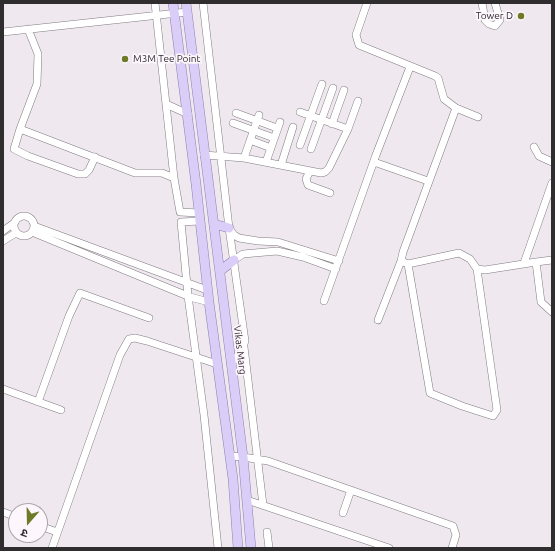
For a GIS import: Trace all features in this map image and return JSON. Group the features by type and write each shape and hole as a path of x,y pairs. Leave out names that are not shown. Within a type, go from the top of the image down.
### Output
{"main road":[{"path":"174,3 209,302 230,456 238,548"},
{"name":"Vikas Marg","path":"187,8 204,155 243,456 251,548"},
{"path":"214,224 229,228"},
{"path":"220,271 234,260"}],"street":[{"path":"155,3 174,178 180,212 188,296 197,358 218,548"},
{"path":"203,3 229,228 245,341 244,347 263,505"},
{"path":"367,3 356,35 357,42 363,47 438,78 444,98 456,108 478,117"},
{"path":"482,3 485,20 489,24 495,26 500,20 495,3"},
{"path":"3,32 175,14 187,8"},
{"path":"28,29 38,54 37,84 14,149 28,156 78,174 85,174 89,170 95,157"},
{"path":"324,300 410,67"},
{"path":"300,145 322,84"},
{"path":"311,148 333,88"},
{"path":"332,124 344,90"},
{"path":"204,155 244,158 321,173 329,168 348,129 358,101"},
{"path":"166,104 188,114"},
{"path":"405,262 459,253 470,259 478,269 497,410 493,416 434,396 430,393 405,262 400,258 456,108"},
{"path":"300,112 348,129"},
{"path":"236,113 258,118 278,125 266,162"},
{"path":"244,158 258,118"},
{"path":"233,123 274,138"},
{"path":"281,165 293,127"},
{"path":"20,129 135,172 162,173 174,178"},
{"path":"250,140 271,148"},
{"path":"534,147 539,156 552,162"},
{"path":"374,162 428,181"},
{"path":"310,171 306,179 308,185 330,193"},
{"path":"524,263 552,183"},
{"path":"180,212 200,217"},
{"path":"3,231 14,223 17,218 22,216 28,216 32,220 33,229"},
{"path":"181,222 200,217"},
{"path":"14,223 14,229 18,234"},
{"path":"229,228 234,235 239,238 278,242 339,261"},
{"path":"33,229 208,290"},
{"path":"3,242 14,234 23,236 33,229"},
{"path":"33,229 188,296 209,302"},
{"path":"264,241 265,251"},
{"path":"234,260 243,254 265,251 285,252 336,269"},
{"path":"478,269 485,270 552,260"},
{"path":"378,320 405,262"},
{"path":"536,262 541,302 552,312"},
{"path":"38,402 69,316 80,293 149,318"},
{"path":"52,548 125,343 129,339 135,338 217,364"},
{"path":"231,364 244,347"},
{"path":"3,388 61,410"},
{"path":"230,456 258,458 454,526 456,535 452,548"},
{"path":"343,513 351,490"},
{"path":"247,500 389,548"},
{"path":"48,529 58,532"},
{"path":"267,532 269,548"}],"place":[{"name":"Tower D","path":"521,16"},
{"name":"M3M Tee Point","path":"125,59"}]}
